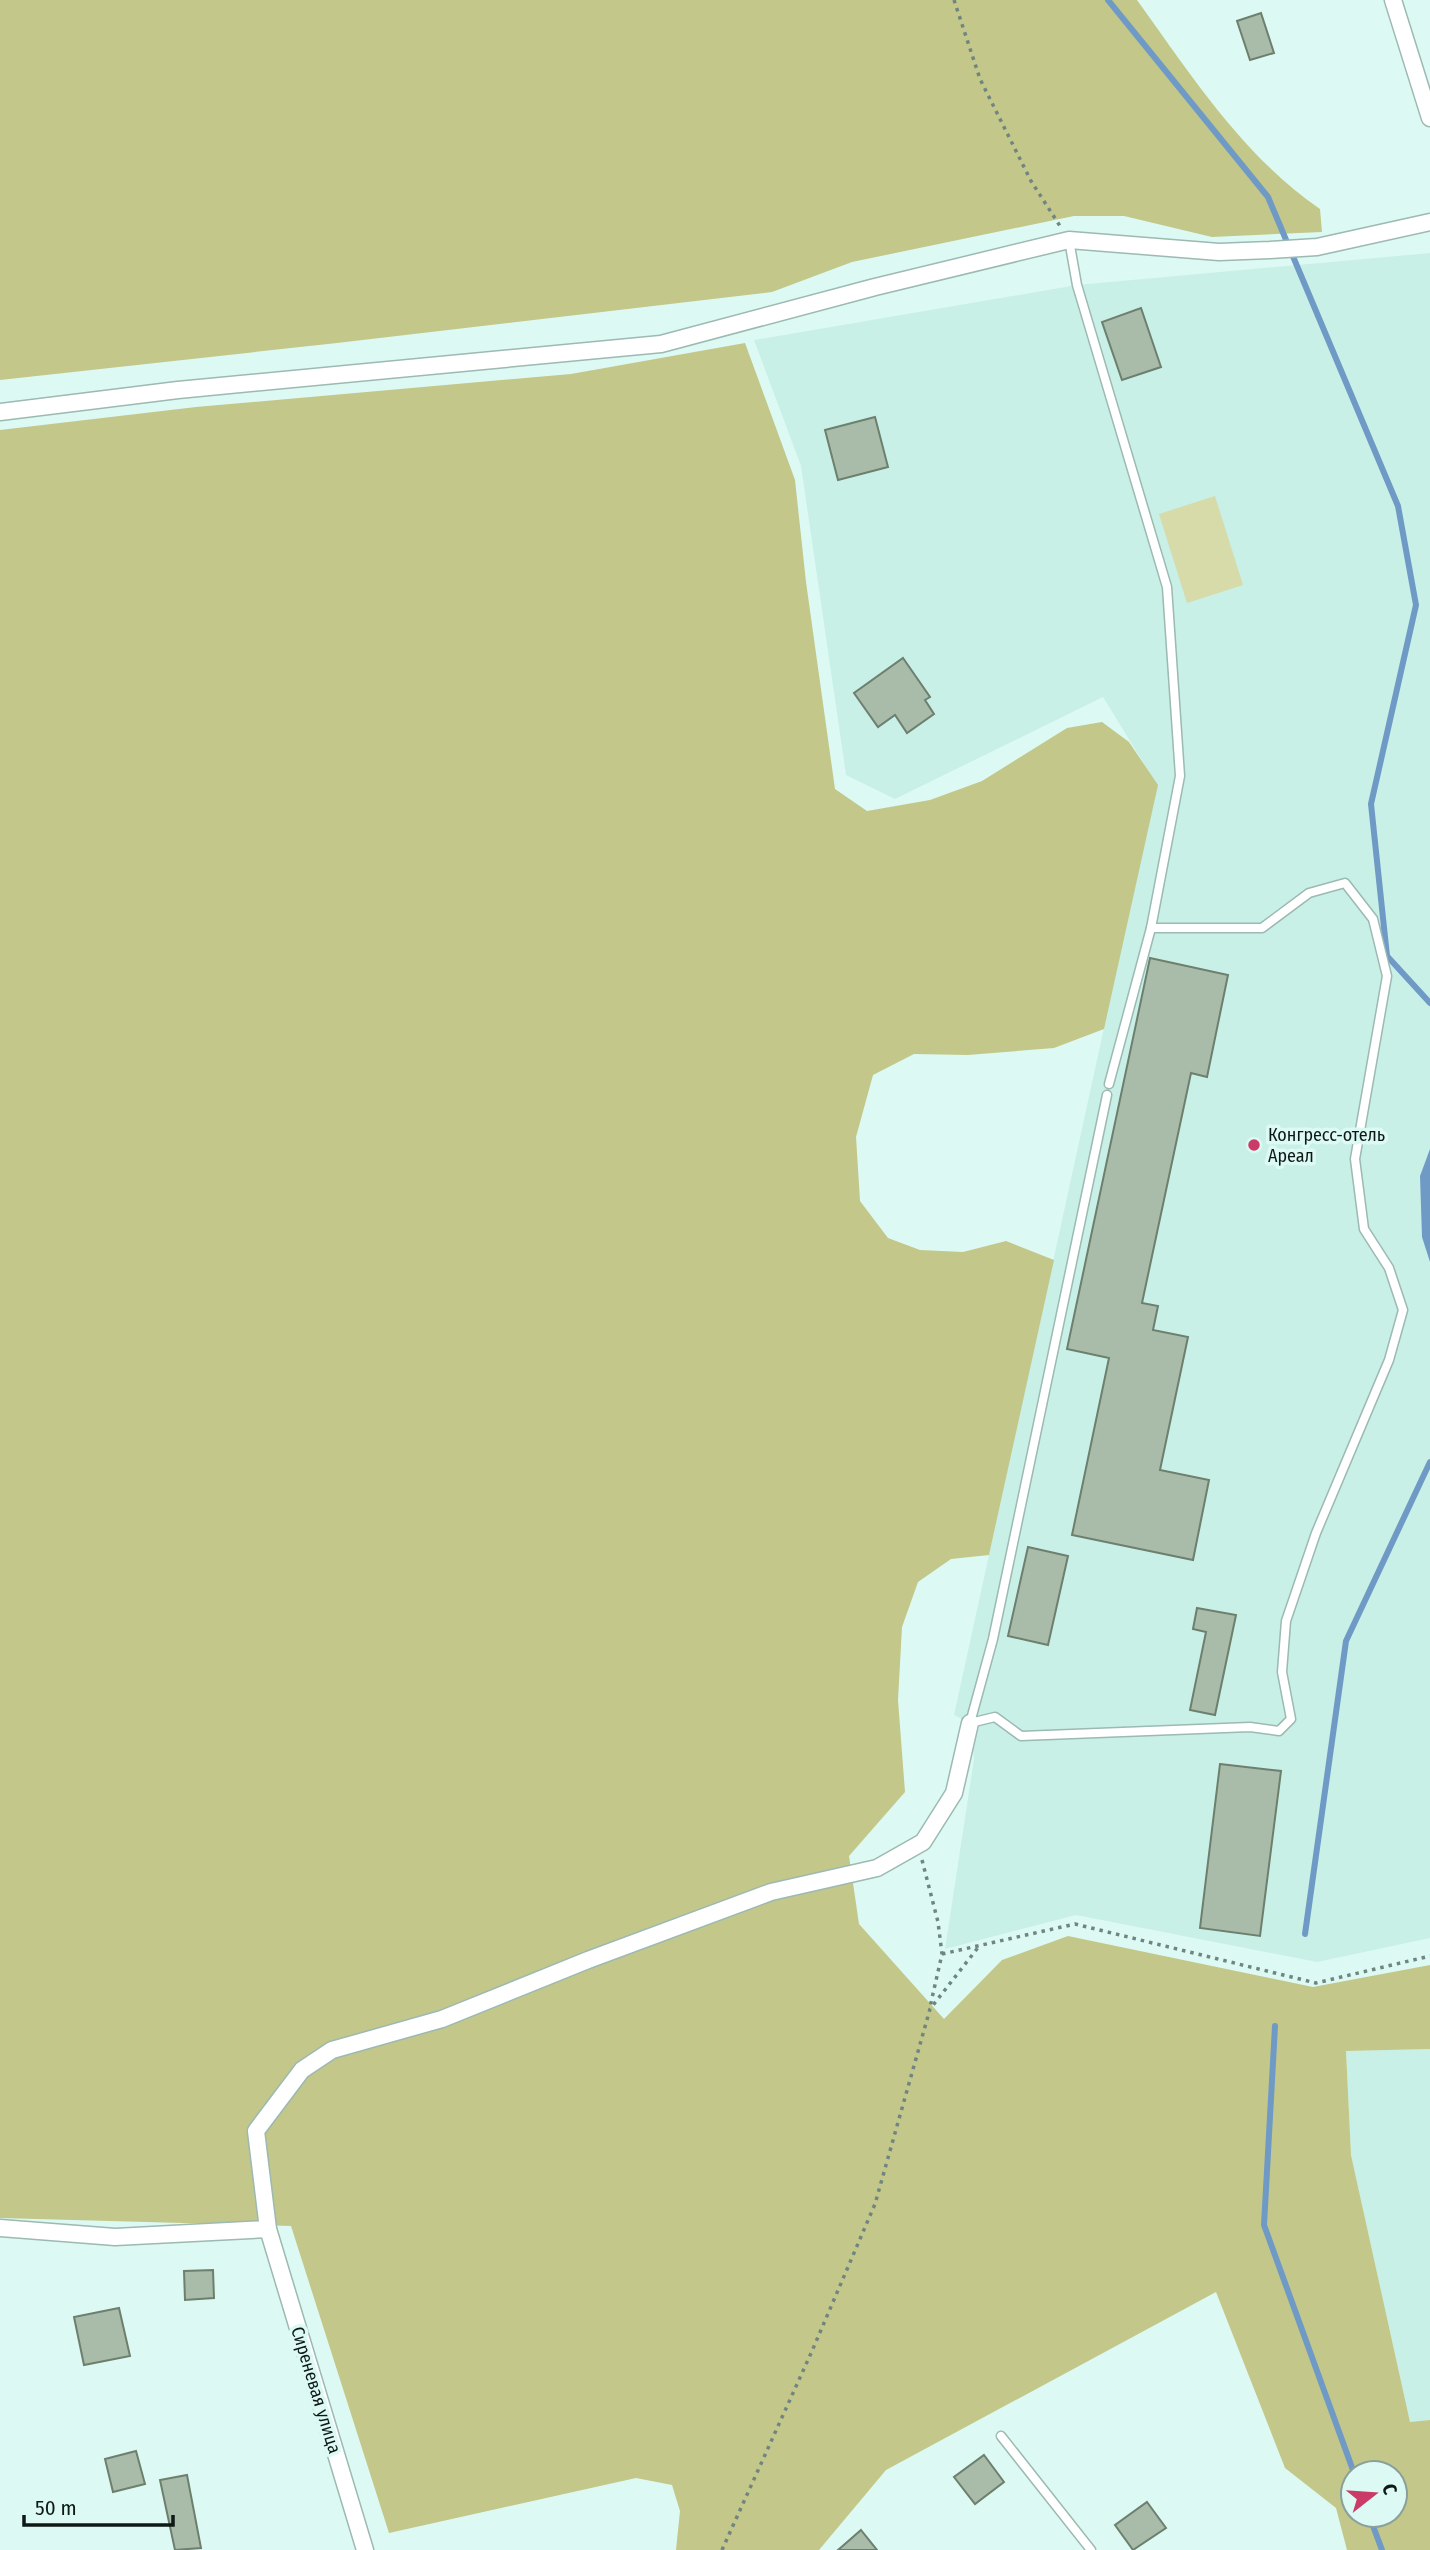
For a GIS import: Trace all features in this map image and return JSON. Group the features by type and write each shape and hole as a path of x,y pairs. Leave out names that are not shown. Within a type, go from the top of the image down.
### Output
{"street":[{"path":"1393,0 1430,118"},
{"path":"0,412 178,390 661,344 875,287 1069,240 1219,252 1270,250 1317,247 1430,222"},
{"path":"923,1842 954,1793 970,1723"},
{"name":"Сиреневая улица","path":"365,2550 268,2229 257,2131 302,2070 332,2050 442,2019 588,1960 771,1892 877,1868 923,1842"},
{"path":"0,2228 115,2237 268,2229"}],"lane":[{"path":"1069,240 1077,285 1167,587 1180,776 1151,928 1109,1084"},
{"path":"1107,1095 996,1625 970,1723 995,1717 1021,1736 1250,1727 1279,1731 1291,1719 1282,1672 1286,1621 1316,1533 1389,1360 1403,1310 1389,1268 1364,1229 1355,1159 1387,976 1373,919 1345,883 1309,893 1262,928 1151,928"},
{"path":"1001,2436 1091,2550"}],"path":[{"path":"954,0 980,79 1031,181 1069,240"},
{"path":"722,2550 875,2204 930,2009 942,1954 938,1922 921,1857 923,1842"},
{"path":"942,1954 1075,1924 1316,1983 1430,1956"},
{"path":"930,2009 980,1945"}],"shaded area":[{"name":"Конгресс-отель Ареал","path":"1430,253 1430,1938 1317,1962 1076,1915 945,1949 974,1759 970,1723 954,1715 1157,785 1103,697 895,799 846,775 801,466 754,340 1077,285"},
{"path":"1430,2049 1430,2420 1410,2422 1351,2155 1346,2051"}],"green space":[{"path":"0,0 1137,0 1198,85 1242,139 1292,188 1320,209 1322,232 1212,237 1124,216 1074,216 852,262 772,292 0,380"},
{"path":"745,343 795,480 806,582 835,789 867,811 930,800 982,781 1067,728 1102,722 1129,742 1158,785 1104,1029 1054,1048 968,1055 914,1054 873,1075 856,1137 860,1201 888,1238 920,1250 963,1252 1006,1241 1054,1260 989,1555 951,1559 918,1582 902,1627 898,1700 905,1792 849,1856 859,1924 944,2019 1002,1960 1068,1936 1313,1987 1430,1965 1430,2049 1346,2051 1351,2155 1410,2422 1430,2420 1430,2550 1347,2550 1342,2529 1409,2529 1409,2459 1339,2459 1339,2519 1336,2508 1285,2468 1216,2292 886,2470 819,2550 676,2550 680,2511 672,2485 636,2478 389,2533 291,2226 0,2218 0,430 196,407 571,374"},
{"path":"1215,496 1243,585 1187,603 1159,514"}],"water":[{"path":"1430,1149 1430,1262 1422,1237 1420,1176"}],"building":[{"path":"1261,13 1274,53 1250,60 1237,21"},
{"path":"1141,308 1161,367 1122,380 1102,322"},
{"path":"875,417 888,467 838,480 825,430"},
{"path":"903,658 930,697 925,700 934,714 907,733 895,715 878,727 854,693"},
{"path":"1150,958 1228,975 1207,1077 1191,1073 1142,1303 1158,1306 1153,1330 1188,1337 1160,1470 1209,1480 1193,1560 1072,1535 1109,1358 1067,1349"},
{"path":"1028,1547 1068,1556 1048,1645 1008,1636"},
{"path":"1197,1608 1236,1615 1215,1715 1190,1710 1206,1632 1193,1629"},
{"path":"1220,1764 1281,1771 1260,1936 1200,1928"},
{"path":"213,2270 214,2298 185,2300 184,2271"},
{"path":"119,2308 130,2356 84,2365 74,2317"},
{"path":"136,2451 145,2484 113,2492 105,2459"},
{"path":"984,2455 1004,2482 975,2504 954,2477"},
{"path":"187,2475 201,2548 175,2550 160,2480"},
{"path":"1147,2502 1166,2528 1133,2550 1115,2525"},
{"path":"861,2530 877,2550 838,2550"}],"waterway":[{"path":"1108,0 1268,197 1398,506 1416,605 1371,804 1387,956 1430,1003"},
{"path":"1305,1934 1346,1641 1430,1462"},
{"path":"1275,2026 1264,2225 1349,2459"},
{"path":"1374,2529 1382,2550"}],"place":[{"name":"Конгресс-отель Ареал","path":"1254,1145"}]}
